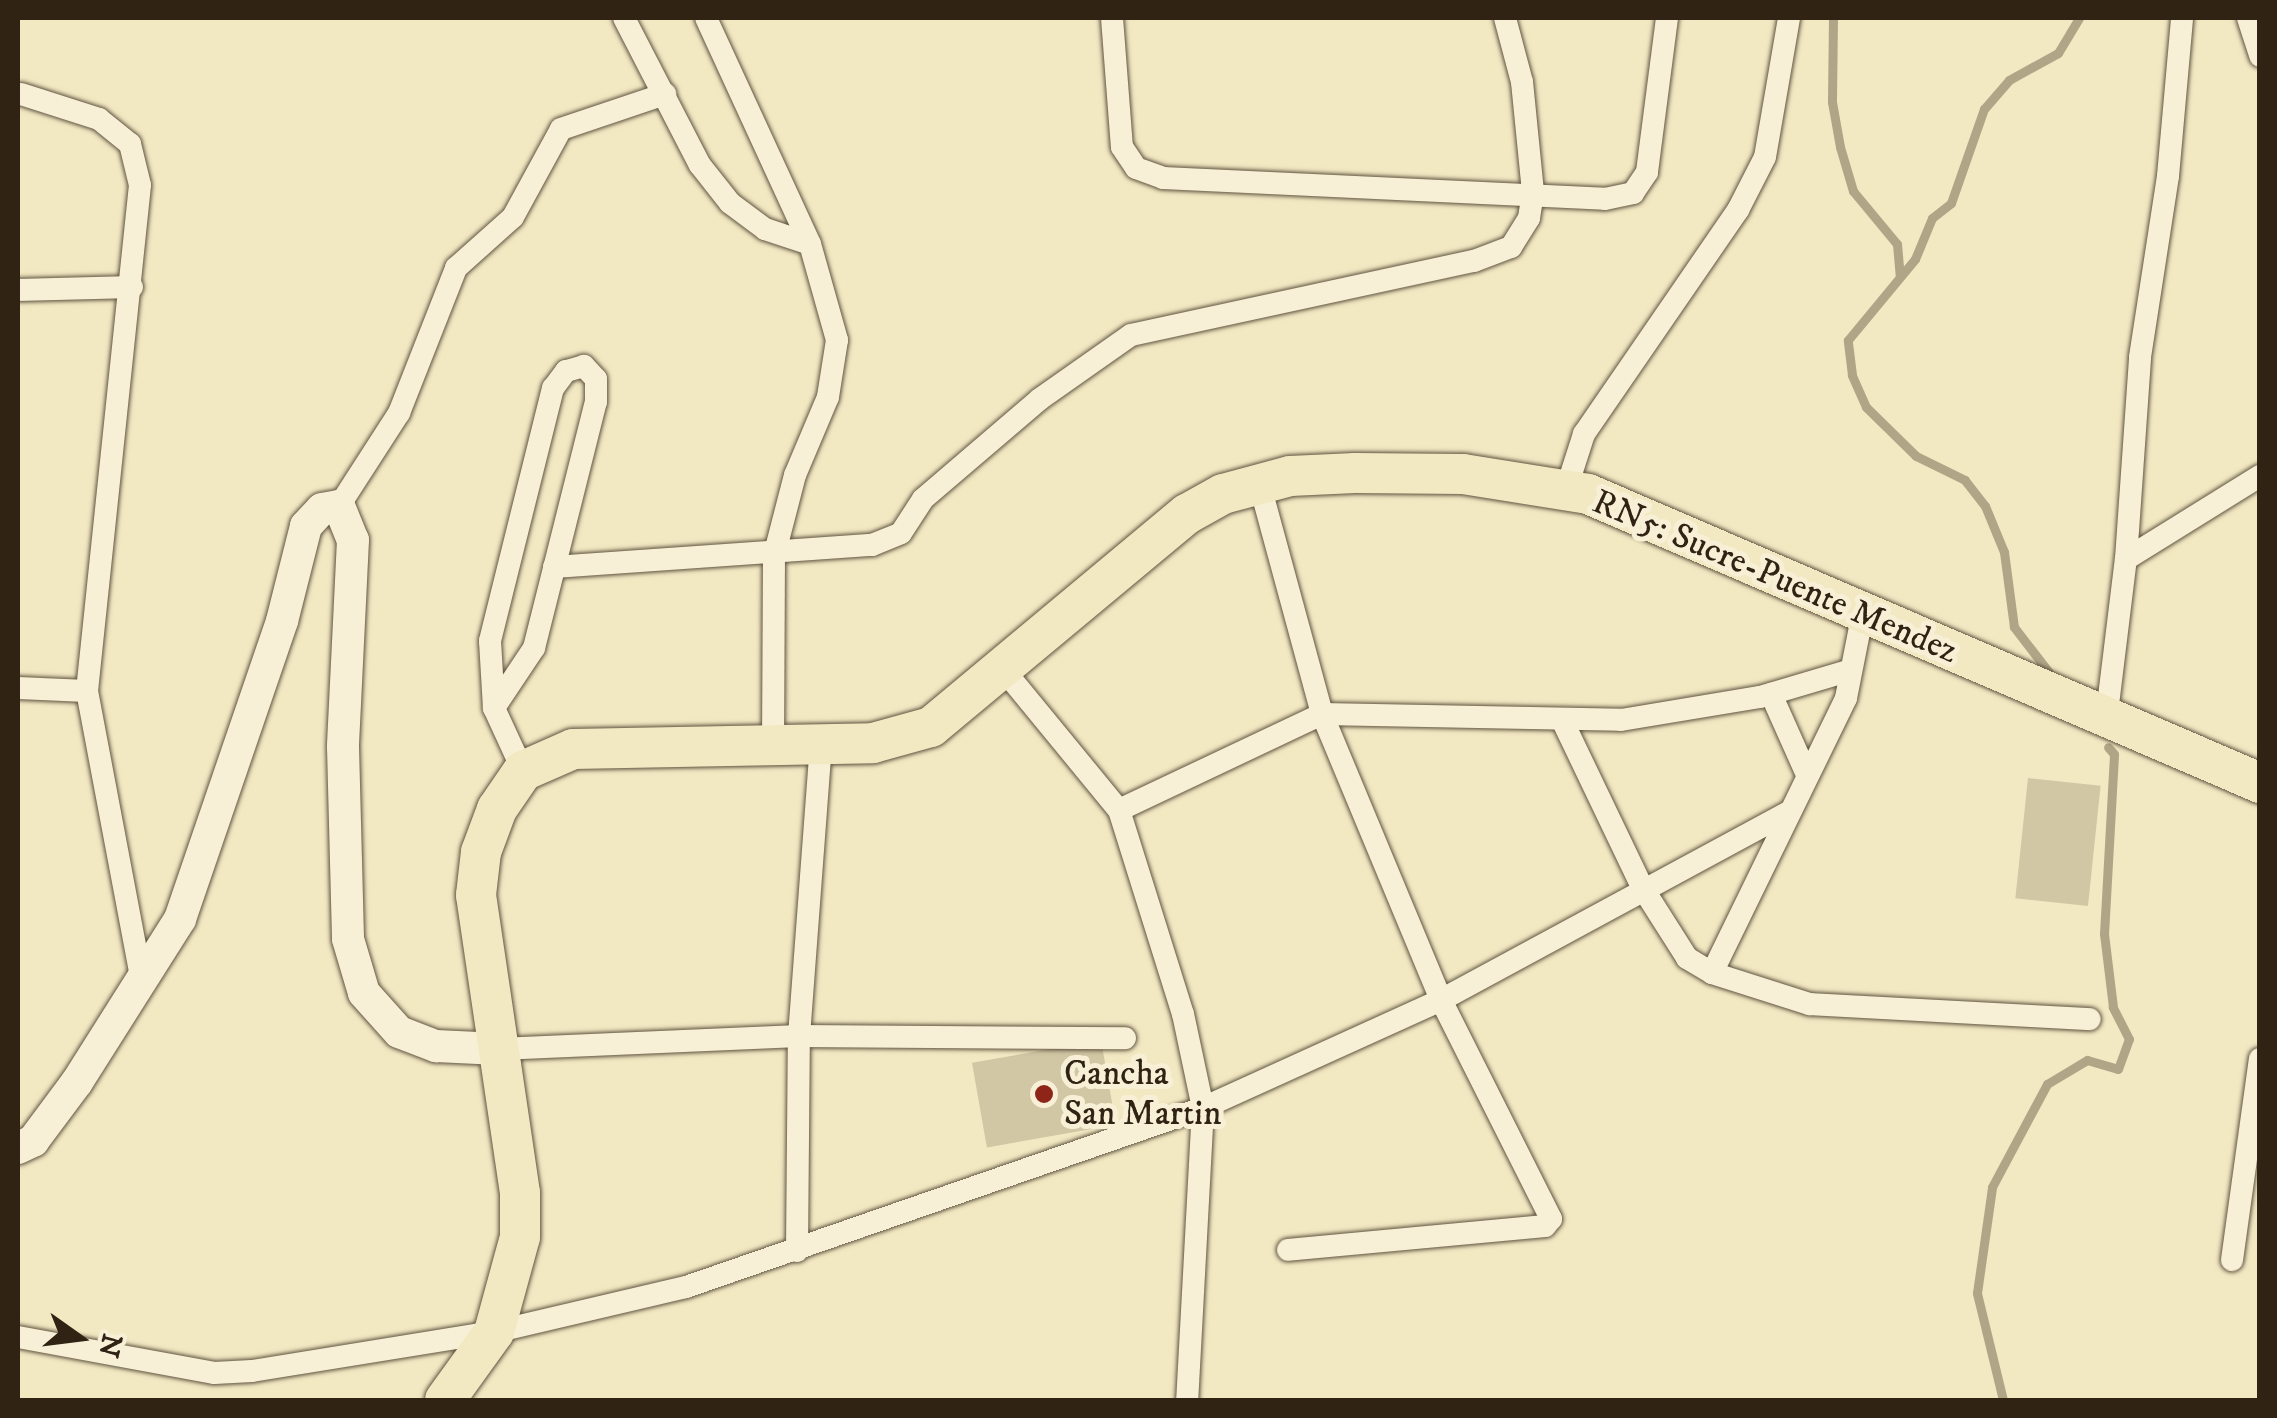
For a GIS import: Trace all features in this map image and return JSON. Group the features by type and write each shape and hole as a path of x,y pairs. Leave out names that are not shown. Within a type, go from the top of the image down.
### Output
{"highway":[{"name":"RN5: Sucre-Puente Mendez","path":"523,771 574,748 874,743 931,727 1186,514 1259,482 1355,473 1462,474 1566,490 1691,535 2106,721 2260,783"},
{"path":"444,1400 494,1332 520,1237 499,1048 476,895 481,852 497,809 523,771"}],"street":[{"path":"624,18 700,165 730,203 765,229 810,244"},
{"path":"706,18 810,244 837,340 828,397 795,476 774,556 773,746"},
{"path":"1112,18 1122,147 1136,168 1163,178 1532,192 1605,199 1633,193 1647,172 1667,18"},
{"path":"554,567 774,556 872,546 901,533 922,499 1040,399 1131,335 1474,261 1511,246 1529,218 1532,192 1522,82 1504,18"},
{"path":"1566,490 1584,434 1738,210 1765,157 1789,18"},
{"path":"2106,721 2126,559 2140,357 2168,176 2182,18"},
{"path":"2248,18 2260,56"},
{"path":"21,94 99,120 130,144 140,186 88,691 141,977"},
{"path":"339,506 399,413 456,268 513,217 560,130 665,94"},
{"path":"18,290 132,287"},
{"path":"494,708 534,648 596,402 596,379 584,366 566,370 553,388 490,642 494,708 523,771"},
{"path":"2126,559 2260,476"},
{"path":"1259,482 1322,714 1441,1000 1552,1219 1545,1226 1288,1250"},
{"path":"18,1148 34,1141 77,1082 180,919 282,620 306,526 322,508 339,506"},
{"path":"339,506 353,540 343,747 348,939 364,993 399,1032 436,1046 499,1048 800,1036 1125,1038"},
{"path":"1712,972 1846,698 1863,612"},
{"path":"1003,669 1120,810 1183,1014 1203,1108 1187,1400"},
{"path":"1120,810 1322,714 1563,722 1621,720 1771,694 1851,670"},
{"path":"18,688 88,691"},
{"path":"1771,694 1806,775"},
{"path":"1563,722 1642,887 1687,958 1712,972 1810,1004 2090,1019"},
{"path":"797,1251 800,1036 821,745"},
{"path":"18,1337 214,1373 494,1332 686,1286 797,1251 1203,1108 1441,1000 1642,887 1788,812"},
{"path":"2232,1260 2260,1059"}],"shaded area":[{"path":"2028,778 2101,786 2088,906 2015,898"},
{"name":"Cancha San Martin","path":"1101,1040 1116,1125 987,1147 972,1063"}],"waterway":[{"path":"1833,18 1832,102 1840,147 1853,191 1897,244 1900,276"},
{"path":"2051,675 2014,627 2004,552 1985,506 1965,480 1916,456 1866,407 1852,375 1848,340 1915,259 1932,218 1951,203 1984,109 2009,80 2058,53 2079,18"},
{"path":"2003,1400 1977,1293 1992,1187 2047,1084 2087,1060 2118,1069 2129,1039 2113,1007 2104,934 2114,754 2108,747"}],"place":[{"name":"Cancha San Martin","path":"1044,1094"}]}
